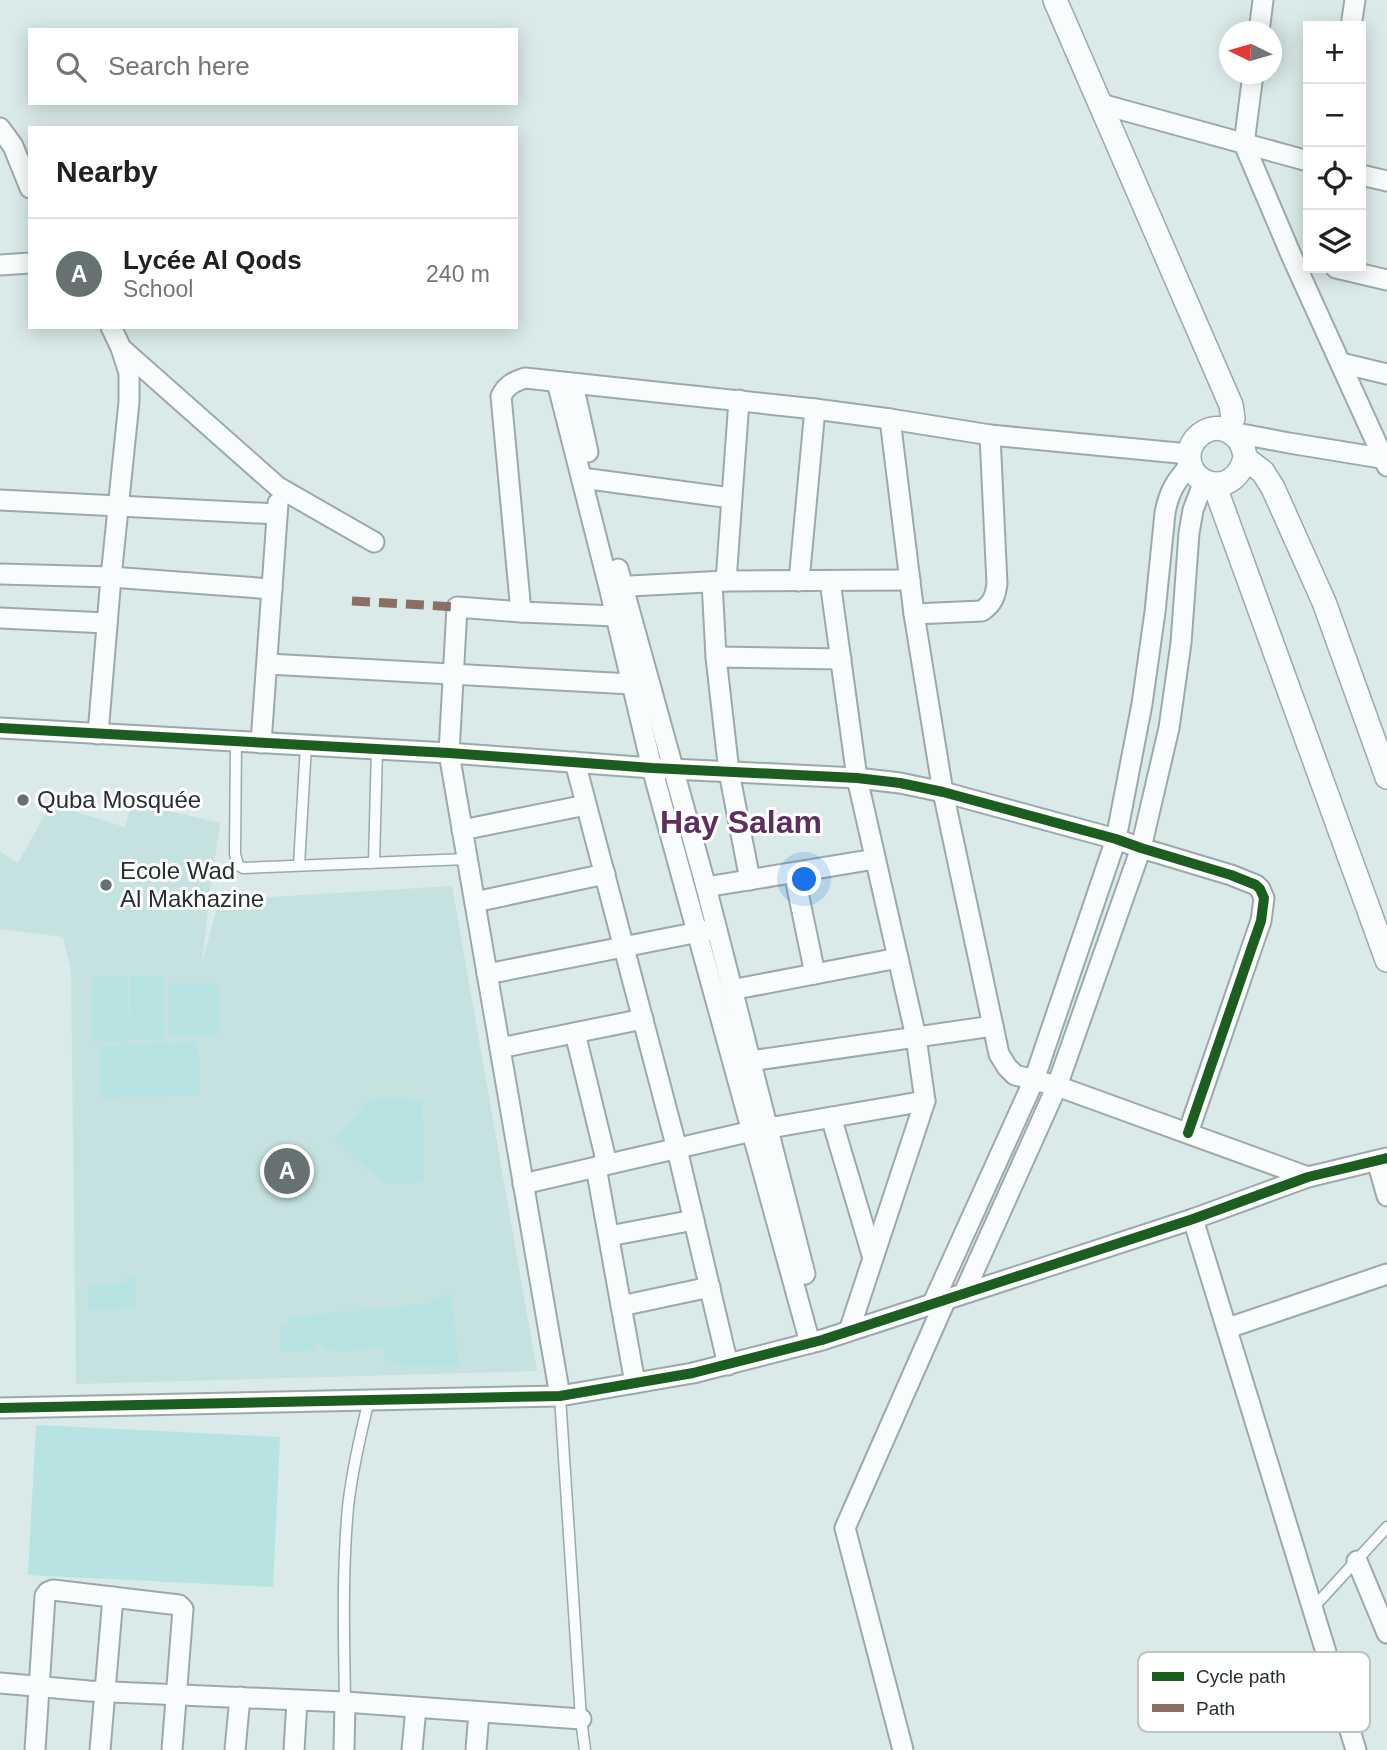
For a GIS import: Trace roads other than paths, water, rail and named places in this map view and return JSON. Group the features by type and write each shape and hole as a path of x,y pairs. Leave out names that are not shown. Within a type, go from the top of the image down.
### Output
{"street":[{"path":"1055,0 1231,405 1233,418 1230,431"},
{"path":"1260,21 1263,0"},
{"path":"1352,21 1355,0"},
{"path":"1252,84 1244,144 1300,259 1341,363 1386,461"},
{"path":"1101,104 1303,160"},
{"path":"0,128 28,184"},
{"path":"1366,175 1387,181"},
{"path":"0,265 28,263"},
{"path":"1357,273 1387,280"},
{"path":"98,734 129,402 129,373 112,329"},
{"path":"121,348 278,487 374,542"},
{"path":"1341,363 1387,374"},
{"path":"521,612 501,396 512,382 525,378 890,419 1199,471 1225,483 1235,478 1242,469 1245,457 1243,446 1230,431"},
{"path":"565,383 616,587 673,769 717,929 750,1061 759,1130"},
{"path":"739,400 731,498 719,582 716,657 729,772 750,880"},
{"path":"799,581 816,410"},
{"path":"890,419 914,614 943,792 999,1054 1015,1075 1057,1086 1308,1177"},
{"path":"1386,461 1218,428 1198,435 1192,444 1199,471 1387,960"},
{"path":"914,614 982,611 990,606 997,584 990,435"},
{"path":"1245,457 1289,443"},
{"path":"1245,457 1263,472 1273,488 1324,601 1387,777"},
{"path":"903,1750 845,1528 947,1299 1034,1080 1116,839 1142,704 1168,497 1175,482 1199,471"},
{"path":"947,1299 1057,1086 1141,848 1169,728 1181,643 1189,533 1199,471"},
{"path":"588,479 731,498"},
{"path":"261,743 278,487"},
{"path":"0,500 277,514"},
{"path":"0,574 111,577 272,589"},
{"path":"616,587 719,582 910,580"},
{"path":"830,581 857,778 916,1037 925,1101 849,1331"},
{"path":"616,587 616,616 652,768 697,933 759,1130 816,1341"},
{"path":"560,1396 449,753 457,607 616,616"},
{"path":"0,618 107,623"},
{"path":"716,657 841,659"},
{"path":"268,664 631,684"},
{"path":"0,729 449,753 652,768 857,778 900,783 1116,839 1251,882 1260,889 1264,898 1261,921 1188,1133"},
{"path":"575,762 677,1149 728,1365"},
{"path":"462,830 586,805"},
{"path":"706,887 875,859"},
{"path":"794,873 815,974"},
{"path":"475,902 604,874"},
{"path":"487,974 717,929"},
{"path":"732,990 898,958"},
{"path":"500,1048 643,1019"},
{"path":"750,1061 993,1026"},
{"path":"575,1033 602,1166 609,1236 635,1383"},
{"path":"523,1184 759,1130 925,1101"},
{"path":"831,1117 873,1258"},
{"path":"0,1408 560,1396 693,1373 816,1341 1193,1219 1308,1177 1382,1159 1387,1196"},
{"path":"1193,1219 1324,1652"},
{"path":"609,1236 694,1220"},
{"path":"1228,1328 1387,1274"},
{"path":"621,1306 710,1287"},
{"path":"1357,1561 1387,1633"},
{"path":"34,1750 45,1596 53,1590 179,1605 183,1609 172,1750"},
{"path":"100,1750 113,1597"},
{"path":"0,1683 176,1695 345,1702 581,1719"},
{"path":"235,1750 240,1697"},
{"path":"294,1750 297,1701"},
{"path":"344,1750 345,1702"},
{"path":"412,1750 416,1708"},
{"path":"476,1750 479,1712"}],"lane":[{"path":"236,741 234,854 238,865 243,868 467,859"},
{"path":"299,865 306,745"},
{"path":"374,862 377,749"},
{"path":"560,1396 585,1750"},
{"path":"345,1702 344,1579 348,1506 354,1464 369,1401"},
{"path":"1313,1609 1387,1527"}],"place":[{"name":"Quba Mosquée","path":"23,800"},
{"name":"Ecole Wad Al Makhazine","path":"106,885"},
{"name":"Lycée Al Qods","path":"287,1171"}],"district":[{"name":"Hay Salam","path":"741,822"}]}
